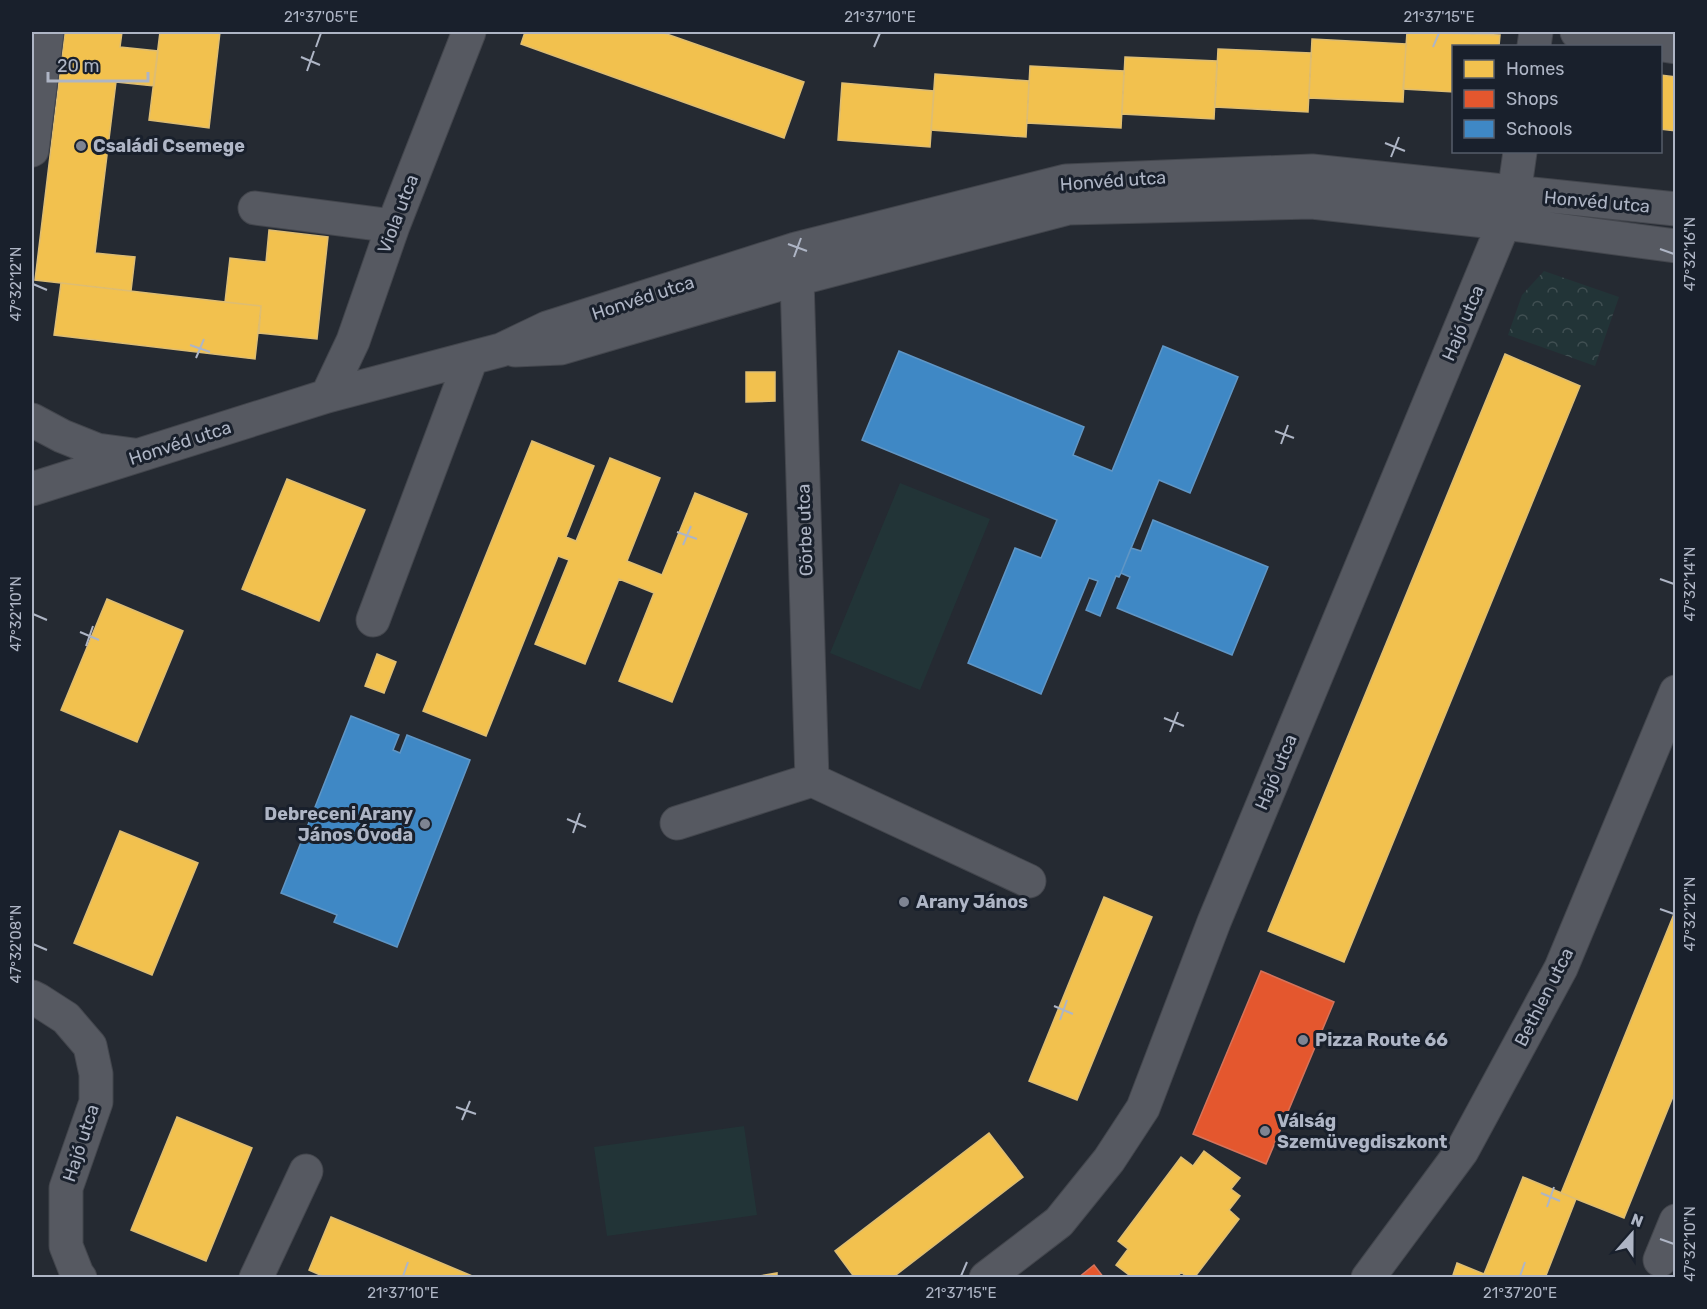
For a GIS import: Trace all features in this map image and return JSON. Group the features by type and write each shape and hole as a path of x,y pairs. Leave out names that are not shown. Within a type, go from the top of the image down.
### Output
{"street":[{"path":"32,150 47,32"},
{"name":"Viola utca","path":"327,396 353,341 393,226 469,32"},
{"path":"1577,32 1676,47"},
{"name":"Hajó utca","path":"986,1278 1059,1222 1109,1160 1143,1108 1214,922 1509,208 1520,153"},
{"name":"Honvéd utca","path":"32,489 327,396 486,354 547,328 796,249 1066,181 1312,171 1509,208 1676,246"},
{"name":"Honvéd utca","path":"486,354 561,348 797,279 1068,208 1312,202 1509,208 1676,209"},
{"path":"255,208 393,226"},
{"name":"Görbe utca","path":"797,279 812,780"},
{"path":"373,620 486,354"},
{"path":"32,420 62,436 98,450 139,455"},
{"name":"Bethlen utca","path":"1368,1278 1462,1150 1561,968 1676,692"},
{"path":"677,823 812,780 1029,881"},
{"name":"Hajó utca","path":"32,997 66,1018 90,1046 96,1074 96,1102 66,1188 66,1246 76,1274 80,1278"},
{"path":"256,1278 306,1171"},
{"path":"1660,1260 1676,1221"}],"green space":[{"path":"1544,271 1619,297 1595,366 1508,335 1522,295"},
{"path":"900,483 990,519 920,690 830,653"},
{"path":"744,1126 757,1215 607,1236 594,1147"}],"building: Homes":[{"path":"65,32 122,32 120,47 158,51 154,86 116,82 95,253 135,257 131,291 35,280"},
{"path":"160,32 220,32 209,128 149,120"},
{"path":"525,32 661,32 804,82 784,138 521,44"},
{"path":"1407,32 1500,35 1499,45 1452,45 1452,92 1403,89"},
{"path":"1312,39 1406,44 1403,102 1309,98"},
{"path":"1218,49 1311,53 1308,112 1215,107"},
{"path":"1125,57 1217,61 1214,119 1122,114"},
{"path":"1030,66 1124,71 1121,128 1027,123"},
{"path":"935,74 1029,81 1026,137 931,130"},
{"path":"1662,75 1676,77 1676,131 1662,129"},
{"path":"842,83 934,91 930,147 838,140"},
{"path":"269,230 328,237 317,339 259,333 261,306 225,302 230,258 266,262"},
{"path":"61,283 261,306 255,359 54,335"},
{"path":"1505,354 1580,386 1344,962 1268,931"},
{"path":"746,372 775,372 775,401 746,402"},
{"path":"532,441 594,466 566,537 576,541 610,458 660,478 627,561 662,575 695,493 747,514 672,702 619,681 654,593 619,579 585,664 535,644 569,560 558,556 486,736 423,711"},
{"path":"287,479 365,510 319,621 242,589"},
{"path":"107,599 183,631 137,742 61,710"},
{"path":"377,654 396,662 384,693 365,686"},
{"path":"120,831 198,863 152,975 74,943"},
{"path":"1104,897 1152,917 1077,1100 1029,1081"},
{"path":"1676,909 1676,1089 1624,1218 1561,1193"},
{"path":"177,1117 252,1148 206,1261 131,1230"},
{"path":"989,1133 1023,1177 892,1278 855,1278 835,1251"},
{"path":"1204,1151 1240,1178 1231,1189 1240,1196 1229,1210 1239,1219 1194,1278 1188,1278 1181,1272 1177,1278 1133,1278 1116,1265 1128,1249 1118,1241 1181,1157 1193,1166"},
{"path":"1523,1177 1576,1199 1545,1278 1492,1278 1484,1274"},
{"path":"331,1217 477,1278 327,1278 309,1270"},
{"path":"1457,1263 1484,1274 1492,1278 1452,1278"},
{"path":"777,1273 777,1278 747,1278"}],"building: Shops":[{"path":"1261,971 1334,1002 1266,1164 1193,1134"},
{"path":"1094,1265 1104,1278 1078,1278"}],"building: Schools":[{"path":"1163,346 1238,377 1190,493 1159,480 1121,573 1119,577 1116,576 1100,616 1086,610 1098,581 1089,578 1041,694 968,663 1015,548 1041,558 1057,520 862,440 899,351 1084,427 1073,455 1112,471"},
{"path":"1153,520 1268,567 1232,655 1117,608 1130,577 1121,573 1131,548 1141,551"},
{"path":"351,716 399,735 393,750 400,753 407,735 470,760 397,947 334,922 337,915 281,893"}],"place":[{"name":"Családi Csemege","path":"81,146"},
{"name":"Debreceni Arany János Óvoda","path":"425,824"},
{"name":"Arany János","path":"904,902"},
{"name":"Pizza Route 66","path":"1303,1040"},
{"name":"Válság Szemüvegdiszkont","path":"1265,1131"}]}
